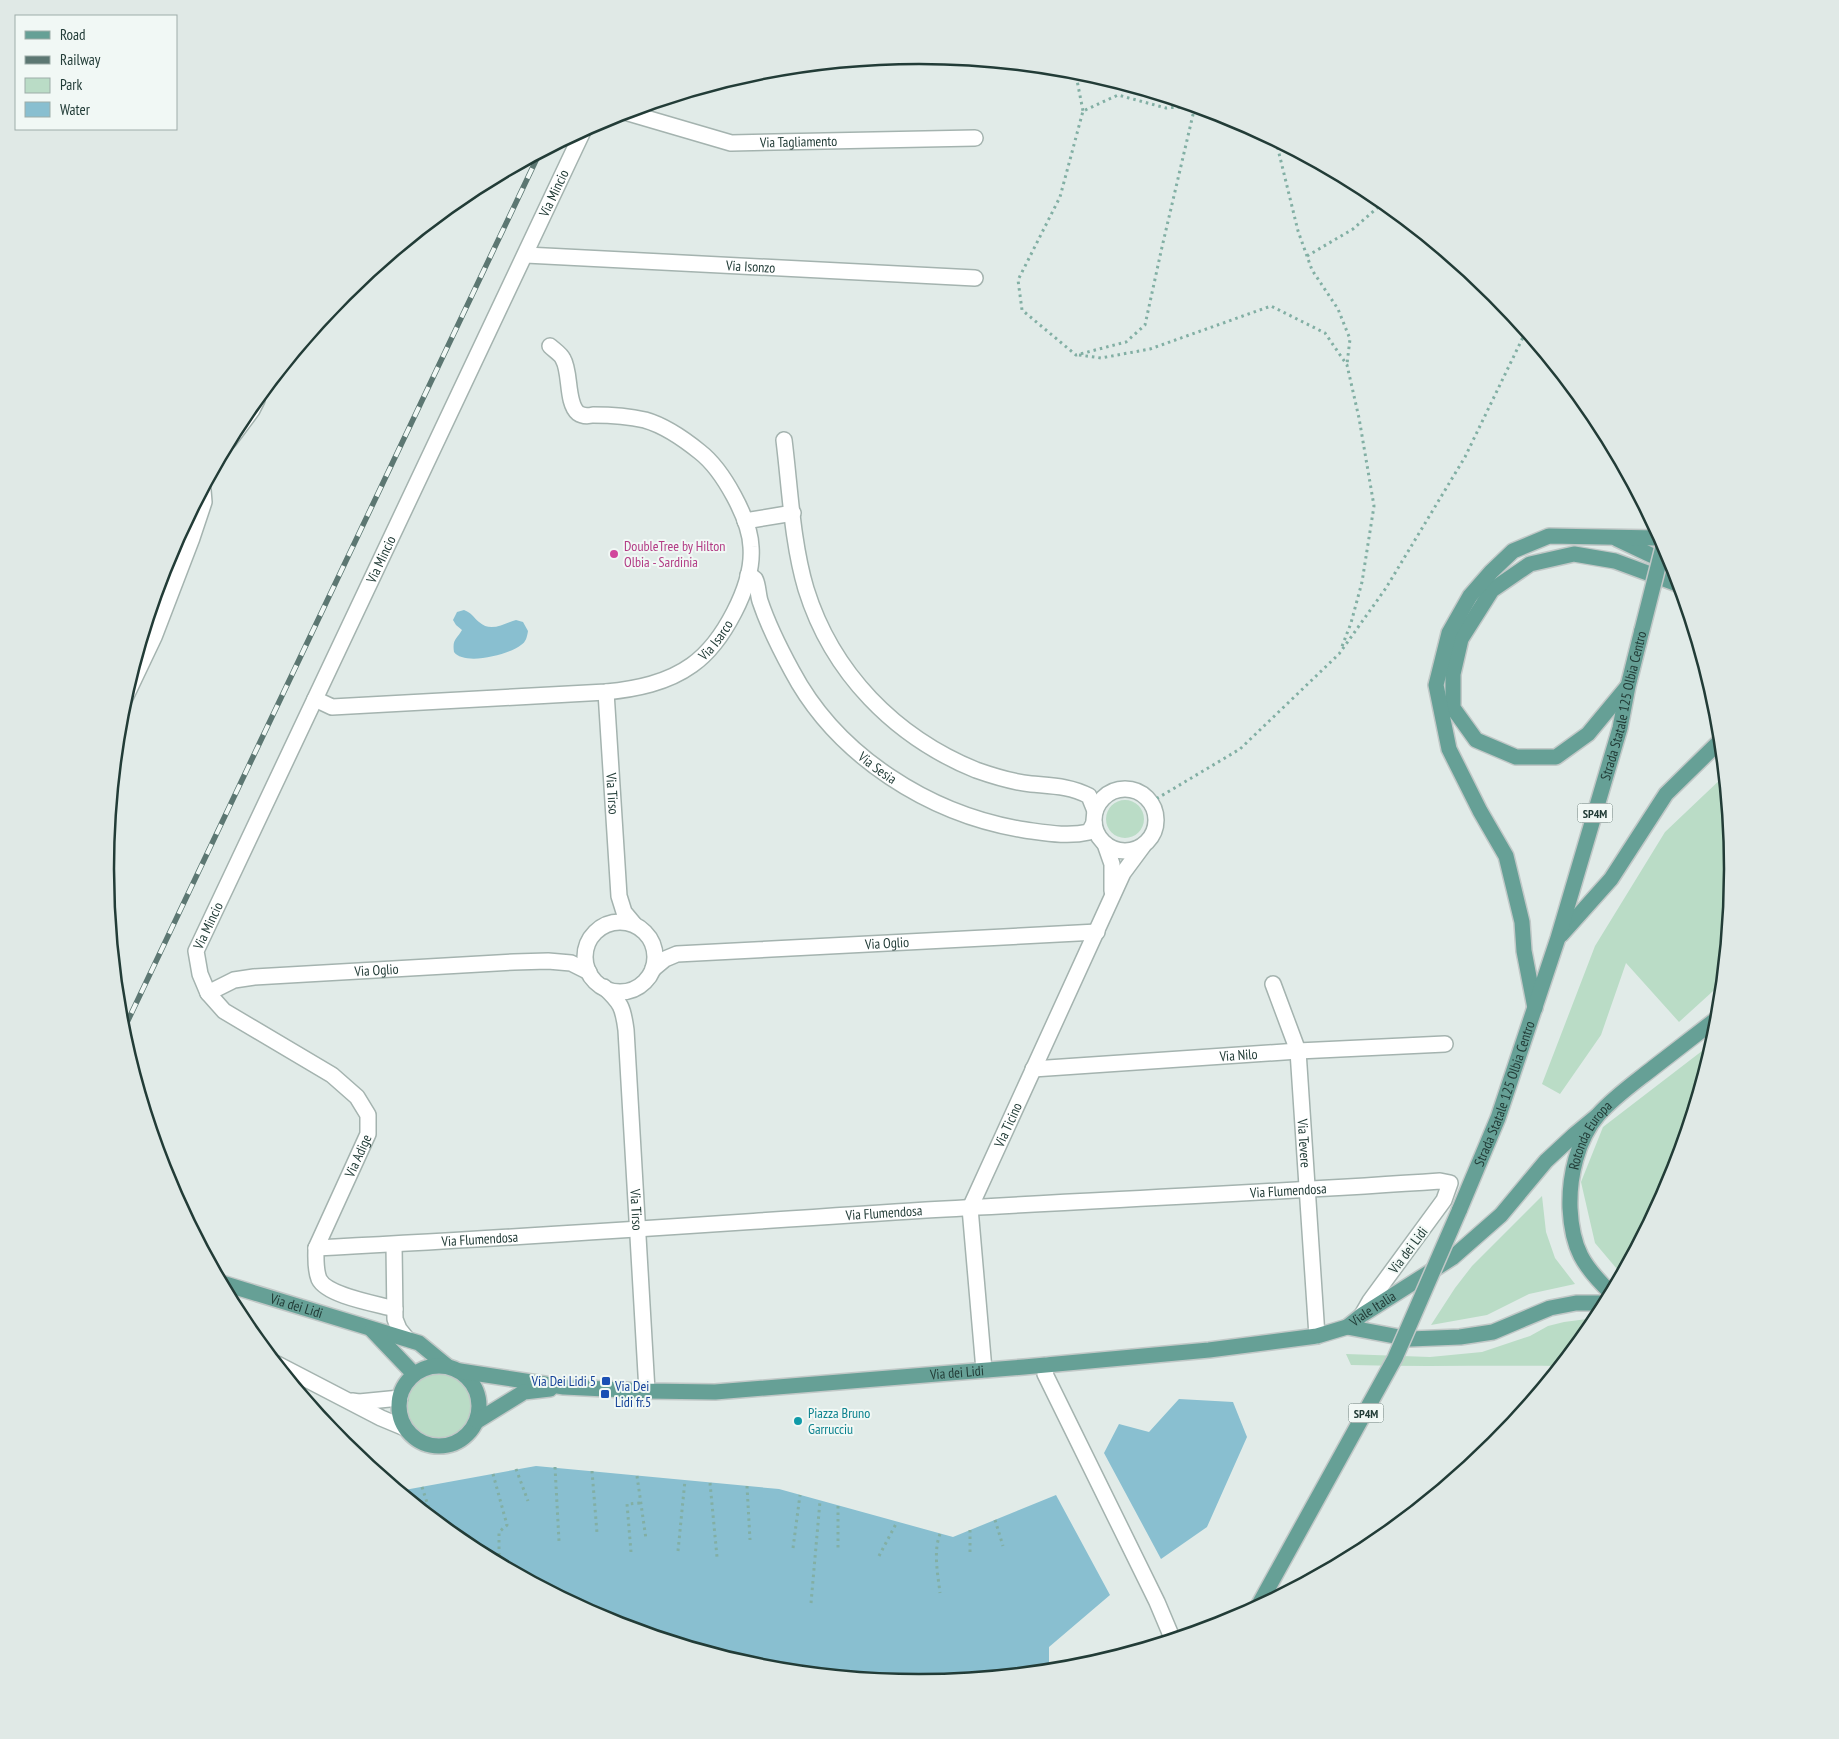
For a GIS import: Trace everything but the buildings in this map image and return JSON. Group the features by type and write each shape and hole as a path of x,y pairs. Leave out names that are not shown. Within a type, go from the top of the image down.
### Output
{"main road":[{"path":"1535,1008 1524,951 1522,922 1506,856 1480,811 1449,749 1436,685 1449,633 1470,596 1514,550 1549,536 1653,538"},
{"path":"1613,536 1664,561"},
{"path":"1628,686 1588,734 1556,757 1516,757 1476,740 1453,708 1453,674 1461,639 1492,590 1530,564 1574,554 1616,561 1671,582"},
{"name":"Strada Statale 125 Olbia Centro","path":"1262,1598 1395,1358 1498,1118 1558,938 1620,728 1628,686 1661,555"},
{"path":"1558,938 1611,879 1666,794 1715,746"},
{"name":"Rotonda Europa","path":"1607,1289 1578,1254 1571,1224 1569,1190 1578,1150 1598,1116 1626,1089 1711,1024"},
{"name":"Viale Italia","path":"1348,1327 1362,1315 1452,1258 1477,1237 1501,1215 1546,1161 1598,1116"},
{"name":"Via dei Lidi","path":"231,1286 295,1307 419,1343 453,1369 564,1387 647,1391 715,1392 1047,1365 1209,1350 1317,1336 1348,1327"},
{"name":"Viale Italia","path":"1348,1327 1410,1339 1460,1337 1493,1332 1550,1308 1576,1303 1597,1304"},
{"path":"371,1329 414,1374"},
{"path":"430,1367 453,1369 466,1375 475,1386 480,1406 478,1421 470,1433 457,1443 436,1447 422,1443 405,1428 399,1414 400,1398 405,1385 414,1374 430,1367"},
{"name":"Via dei Lidi","path":"478,1421 524,1392 564,1387"}],"street":[{"name":"Via Tagliamento","path":"637,116 731,143 975,138"},
{"name":"Via Mincio","path":"208,993 200,974 196,951 580,139"},
{"name":"Via Isonzo","path":"526,255 975,278"},
{"name":"Via Isarco","path":"315,699 332,707 634,689 674,675 693,665 712,646 728,622 741,599 748,575 751,547 745,521 719,473 703,454 672,432 647,421 621,416 585,416 578,413 573,404 564,359 550,346"},
{"path":"784,440 799,558 806,588 827,640 841,663 876,705 899,726 928,746 956,761 1005,779 1030,784 1070,787 1089,796 1096,831 1105,844 1112,864 1112,895"},
{"path":"141,663 154,637 204,500"},
{"path":"745,521 793,513"},
{"name":"Via Sesia","path":"748,575 755,580 760,601 774,635 792,671 812,704 856,751 887,775 927,799 957,812 993,823 1046,833 1076,835 1089,832 1094,817"},
{"path":"161,600 170,591"},
{"name":"Via Tirso","path":"606,692 619,896"},
{"path":"1094,817 1099,801 1106,794 1126,788 1140,792 1151,802 1155,811 1157,821 1155,830 1143,846 1134,850 1124,851 1114,849 1105,844"},
{"name":"Via Ticino","path":"984,1370 970,1208 1033,1069 1041,1056 1112,895 1123,873 1143,846"},
{"path":"610,923 617,910 619,896"},
{"path":"619,896 624,912 634,924 647,934 653,945 655,958 653,970"},
{"path":"626,1030 624,1010 616,998 595,981 589,972 585,960 587,946 600,928 610,923 634,924"},
{"name":"Via Oglio","path":"677,954 1097,932"},
{"path":"653,945 677,954"},
{"path":"548,960 572,954 587,946"},
{"path":"604,988 615,991 627,991 637,987 665,959 677,954"},
{"path":"548,960 571,964 589,972"},
{"name":"Via Oglio","path":"208,993 234,980 254,978 548,960"},
{"name":"Via Tevere","path":"1273,984 1298,1051 1317,1336"},
{"path":"626,1030 630,1001 637,987"},
{"name":"Via Adige","path":"208,993 224,1011 332,1075 357,1096 368,1114 368,1134 316,1248 315,1265 320,1281 334,1292 395,1309"},
{"name":"Via Tirso","path":"626,1030 647,1391"},
{"name":"Via Nilo","path":"1033,1069 1298,1051 1445,1044"},
{"name":"Via Flumendosa","path":"316,1248 394,1245 638,1228 1440,1181 1450,1183"},
{"name":"Via dei Lidi","path":"1362,1315 1370,1301 1444,1200 1450,1183"},
{"path":"394,1245 395,1318 399,1329 407,1340"},
{"path":"1047,1365 1045,1374 1157,1602 1171,1634"},
{"path":"288,1370 381,1418 405,1428"},
{"path":"348,1400 359,1402 400,1398"}],"path":[{"path":"1077,79 1083,111 1060,197 1018,280 1022,310 1076,355 1101,358 1150,349 1271,306 1325,333 1347,365"},
{"path":"1083,111 1118,95 1166,108 1178,107"},
{"path":"1076,355 1126,342 1145,325 1193,112"},
{"path":"1278,148 1298,231 1312,270 1338,308 1350,339 1347,365 1374,506 1362,582 1351,623 1339,654"},
{"path":"1307,256 1352,229 1378,207"},
{"path":"1151,802 1240,749 1339,654 1386,588 1465,457 1523,336"},
{"path":"555,1468 559,1541"},
{"path":"516,1470 528,1501"},
{"path":"592,1471 597,1534"},
{"path":"493,1474 507,1525 498,1532 499,1556"},
{"path":"637,1476 646,1539"},
{"path":"678,1551 685,1480"},
{"path":"710,1482 717,1557"},
{"path":"747,1486 750,1540"},
{"path":"422,1487 429,1509"},
{"path":"793,1548 800,1495"},
{"path":"811,1602 820,1501"},
{"path":"631,1552 627,1504 641,1503"},
{"path":"838,1506 838,1549"},
{"path":"995,1520 1003,1546"},
{"path":"879,1556 897,1522"},
{"path":"970,1530 970,1553"},
{"path":"940,1534 937,1541 940,1593"}],"green space":[{"path":"1720,780 1724,817 1725,870 1724,922 1716,988 1679,1022 1626,963 1601,1035 1560,1094 1542,1084 1595,946 1665,832"},
{"path":"1125,800 1139,805 1144,819 1139,833 1125,838 1111,833 1106,819 1111,805"},
{"path":"1705,1049 1698,1078 1664,1178 1642,1226 1618,1270 1595,1243 1581,1182 1603,1127"},
{"path":"1542,1196 1546,1232 1555,1258 1575,1284 1529,1294 1487,1315 1431,1325 1472,1266"},
{"path":"1588,1319 1554,1366 1351,1365 1346,1354 1430,1357 1482,1352 1530,1336 1548,1326"},
{"path":"440,1373 453,1376 463,1383 470,1393 473,1406 470,1419 463,1429 453,1436 440,1439 427,1436 417,1429 410,1419 407,1406 410,1393 417,1383 427,1376"}],"water":[{"path":"464,610 488,627 516,620 523,622 528,631 526,639 523,644 515,649 487,658 476,659 459,656 454,652 454,644 462,630 453,620 457,612"},
{"path":"1179,1399 1233,1402 1247,1437 1207,1527 1161,1559 1104,1453 1119,1424 1149,1432"},
{"path":"536,1466 779,1489 953,1537 1056,1495 1110,1595 1049,1647 1049,1664 972,1674 920,1675 867,1674 814,1668 762,1660 711,1648 611,1614 563,1592 517,1567 472,1539 429,1509 406,1490"}],"railway":[{"path":"128,1020 535,162"}],"place":[{"name":"DoubleTree by Hilton Olbia - Sardinia","path":"614,554"},
{"name":"Via Dei Lidi 5","path":"606,1381"},
{"name":"Via Dei Lidi fr.5","path":"605,1394"},
{"name":"Piazza Bruno Garrucciu","path":"798,1421"}]}
